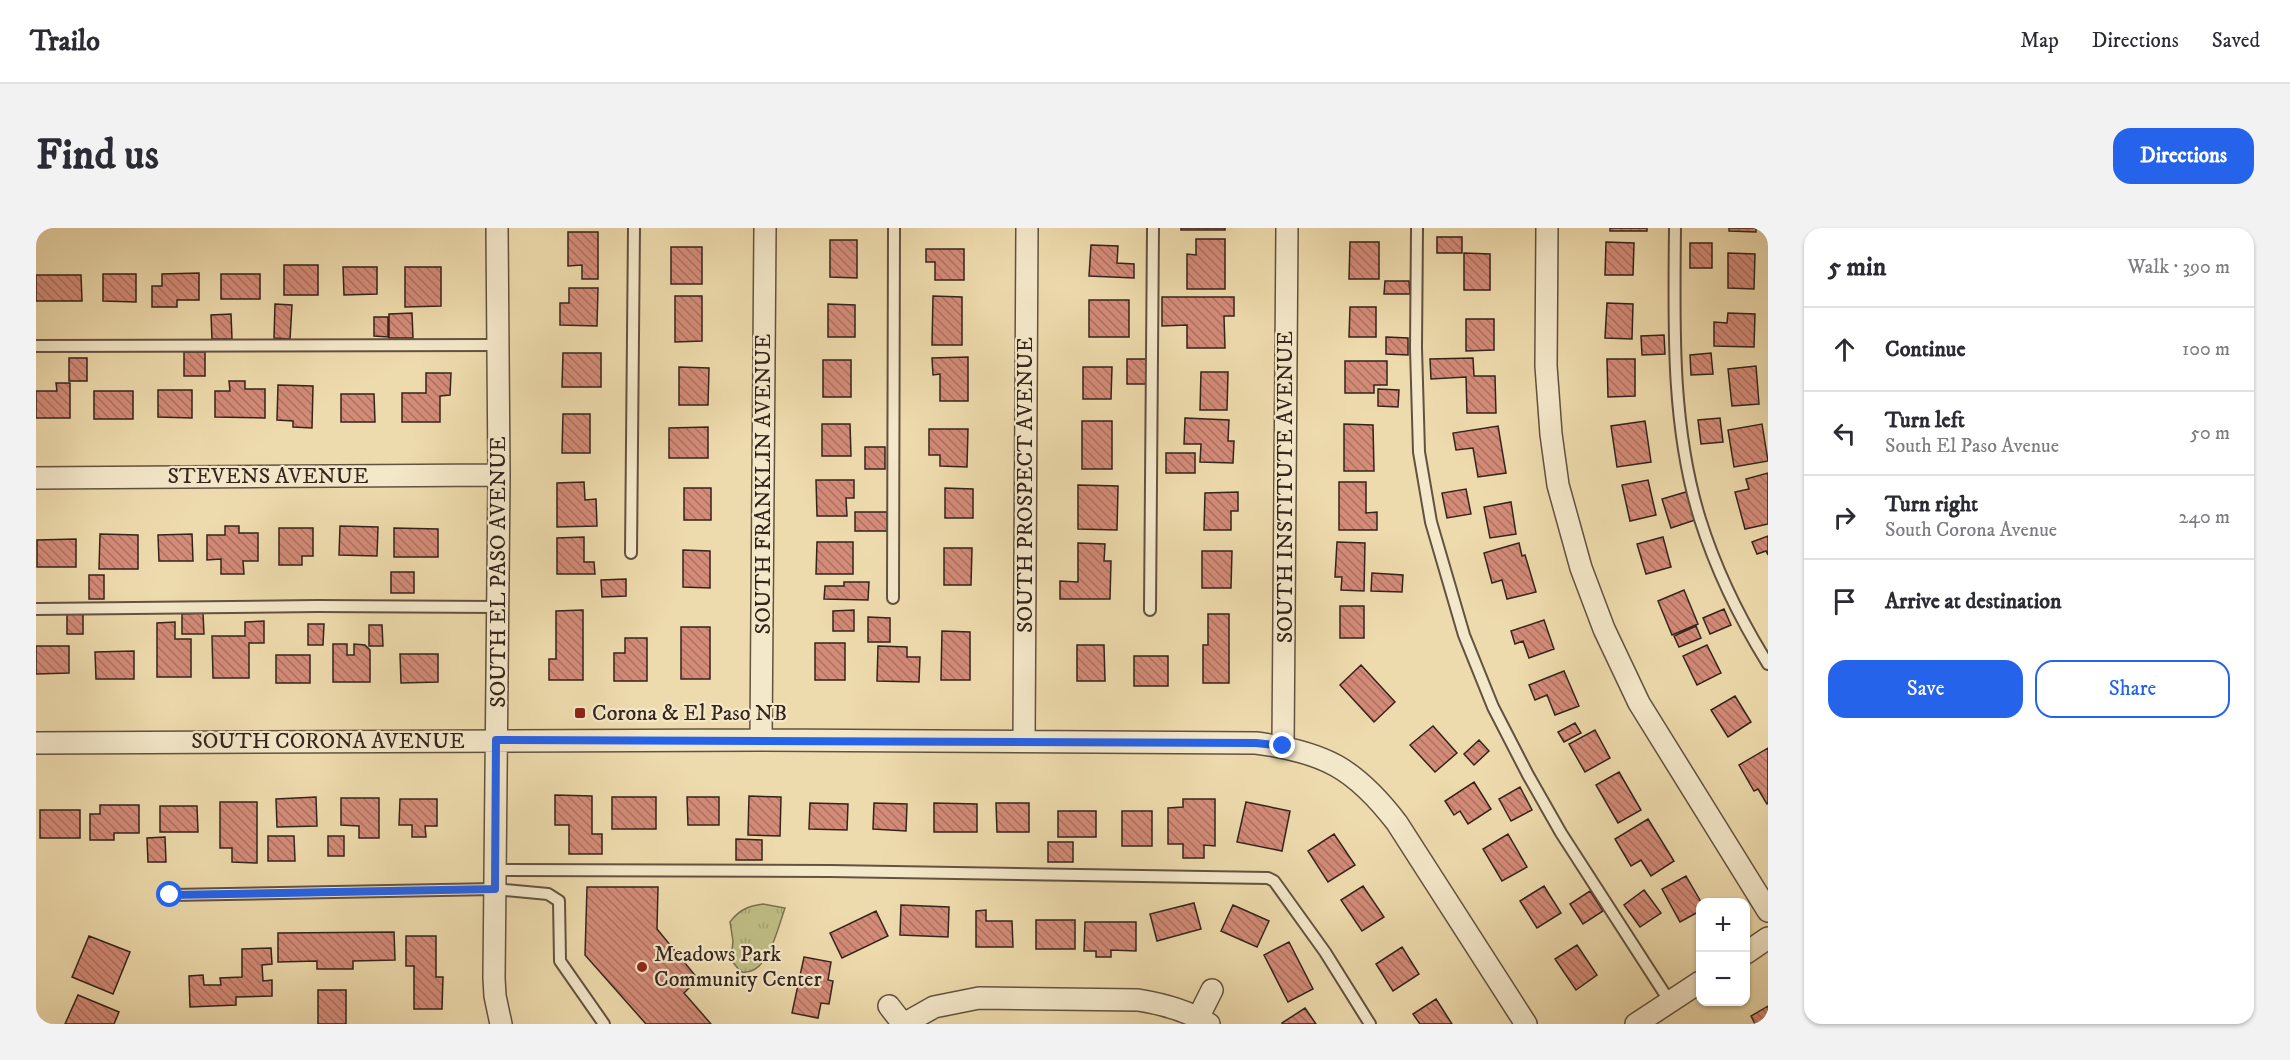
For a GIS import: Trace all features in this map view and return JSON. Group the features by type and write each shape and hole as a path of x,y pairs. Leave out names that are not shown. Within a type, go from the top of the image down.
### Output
{"street":[{"name":"SOUTH EL PASO AVENUE","path":"497,228 499,475 494,978 501,1024"},
{"name":"SOUTH FRANKLIN AVENUE","path":"761,740 765,228"},
{"name":"SOUTH PROSPECT AVENUE","path":"1024,741 1027,228"},
{"name":"SOUTH INSTITUTE AVENUE","path":"1283,746 1287,228"},
{"path":"1547,228 1546,366 1551,434 1558,485 1581,568 1604,629 1639,703 1768,911"},
{"name":"STEVENS AVENUE","path":"36,478 499,475"},
{"name":"SOUTH CORONA AVENUE","path":"36,743 761,740 1256,743 1283,746 1311,753 1334,764 1360,781 1379,799 1397,823 1526,1024"},
{"path":"1747,952 1768,938"},
{"path":"1636,1024 1696,985"},
{"path":"889,1006 904,1024 934,1007 979,998 1138,1000 1162,1004 1203,1021 1212,990"}],"lane":[{"path":"632,553 634,228"},
{"path":"893,598 894,228"},
{"path":"1150,610 1153,228"},
{"path":"1417,228 1416,348 1419,452 1431,522 1464,635 1493,706 1560,833 1670,1002"},
{"path":"1676,228 1675,347 1678,393 1689,472 1700,518 1715,561 1731,597 1768,664"},
{"path":"36,346 498,345"},
{"path":"36,609 498,607"},
{"path":"170,895 495,880 830,871 1268,878 1274,881 1325,952 1370,1024"},
{"path":"495,880 548,894 559,902 560,961 604,1024"}],"green space":[{"path":"763,904 785,908 765,959 758,967 741,972 731,960 733,941 730,922 744,909"}],"building":[{"path":"1181,228 1225,228 1225,230 1181,230"},
{"path":"1610,228 1647,228 1647,231 1610,231"},
{"path":"1729,228 1756,228 1756,232 1729,231"},
{"path":"568,232 598,232 598,279 582,279 582,265 568,266"},
{"path":"1437,237 1462,237 1462,253 1437,253"},
{"path":"1196,239 1225,239 1225,289 1187,289 1187,254 1196,255"},
{"path":"830,240 857,240 857,278 830,277"},
{"path":"1350,242 1379,242 1379,279 1349,279"},
{"path":"1606,242 1634,243 1633,275 1605,275"},
{"path":"1690,243 1712,243 1712,268 1690,268"},
{"path":"1091,245 1118,246 1117,263 1134,264 1134,278 1089,276"},
{"path":"671,247 702,247 702,284 671,284"},
{"path":"926,249 964,249 964,280 935,280 935,262 926,262"},
{"path":"1464,253 1490,254 1490,290 1464,290"},
{"path":"1728,253 1755,254 1754,289 1728,288"},
{"path":"284,265 318,265 318,295 284,295"},
{"path":"343,267 377,267 377,294 344,295"},
{"path":"405,267 441,267 441,306 405,307"},
{"path":"199,273 199,300 177,300 177,307 152,307 152,286 162,286 162,274"},
{"path":"103,274 136,274 136,302 103,301"},
{"path":"221,274 260,274 260,299 221,299"},
{"path":"36,275 81,275 82,301 36,301"},
{"path":"1385,281 1409,281 1410,294 1384,294"},
{"path":"569,288 598,288 597,326 560,325 560,303 569,303"},
{"path":"675,296 702,296 702,341 675,342"},
{"path":"933,296 962,297 962,345 932,345"},
{"path":"1162,297 1234,297 1234,316 1224,316 1225,348 1187,348 1187,325 1162,326"},
{"path":"1089,300 1129,300 1129,337 1089,337"},
{"path":"1607,303 1633,304 1632,339 1605,338"},
{"path":"275,304 292,305 290,339 274,338"},
{"path":"828,304 855,305 855,337 828,337"},
{"path":"1350,307 1376,307 1376,337 1349,337"},
{"path":"412,313 413,338 389,338 389,314"},
{"path":"1728,313 1755,314 1754,347 1714,346 1714,322 1727,323"},
{"path":"231,314 232,339 212,339 211,315"},
{"path":"374,317 388,317 388,337 374,336"},
{"path":"1466,319 1494,319 1494,350 1466,351"},
{"path":"1664,335 1665,354 1642,355 1641,336"},
{"path":"1386,337 1408,338 1408,355 1386,354"},
{"path":"184,352 205,352 205,376 184,376"},
{"path":"563,353 601,353 601,387 562,387"},
{"path":"1711,353 1713,374 1691,375 1690,355"},
{"path":"968,357 968,401 940,401 940,374 933,375 932,358"},
{"path":"69,358 87,358 87,381 69,381"},
{"path":"1473,358 1474,376 1495,376 1496,413 1467,413 1466,377 1431,379 1430,359"},
{"path":"1127,359 1149,359 1149,384 1127,384"},
{"path":"1607,359 1635,359 1635,396 1608,397"},
{"path":"823,360 851,360 851,397 823,397"},
{"path":"1345,361 1387,361 1387,385 1374,385 1374,393 1345,393"},
{"path":"1756,366 1759,404 1732,406 1728,369"},
{"path":"679,367 709,368 708,405 679,405"},
{"path":"1083,367 1112,367 1111,399 1083,399"},
{"path":"1201,372 1228,372 1227,410 1200,410"},
{"path":"426,373 451,373 450,395 440,396 440,422 402,422 402,393 426,393"},
{"path":"229,381 245,381 245,389 265,389 265,418 215,417 215,391 230,391"},
{"path":"56,383 70,383 70,418 36,418 36,391 57,391"},
{"path":"278,385 313,386 312,428 293,427 293,421 277,420"},
{"path":"1378,389 1399,390 1398,407 1378,406"},
{"path":"158,390 192,390 192,418 158,417"},
{"path":"94,391 133,391 133,419 94,419"},
{"path":"341,394 374,394 375,422 341,422"},
{"path":"563,414 590,414 590,453 562,453"},
{"path":"1185,418 1229,420 1228,441 1234,441 1233,463 1200,462 1201,444 1184,444"},
{"path":"1720,418 1723,442 1701,444 1698,420"},
{"path":"1082,421 1112,421 1112,469 1082,469"},
{"path":"1645,421 1651,462 1617,467 1611,426"},
{"path":"822,424 850,424 851,456 822,456"},
{"path":"1344,424 1373,425 1374,471 1344,471"},
{"path":"1762,424 1768,461 1734,467 1728,430"},
{"path":"1498,426 1506,473 1478,477 1473,448 1456,450 1453,433"},
{"path":"708,427 708,458 669,458 669,428"},
{"path":"929,429 968,429 967,467 940,466 940,455 929,455"},
{"path":"865,447 885,447 885,469 865,469"},
{"path":"1166,453 1195,453 1195,473 1166,473"},
{"path":"1768,473 1768,524 1745,529 1735,492 1749,489 1746,479"},
{"path":"816,480 854,480 854,498 846,498 847,516 817,516"},
{"path":"1648,480 1656,515 1630,521 1622,485"},
{"path":"584,482 585,500 596,499 597,526 557,527 557,483"},
{"path":"1339,482 1366,482 1366,513 1377,512 1377,530 1339,530"},
{"path":"1078,485 1118,486 1117,530 1078,529"},
{"path":"684,488 711,488 711,520 684,520"},
{"path":"945,488 973,489 973,518 945,518"},
{"path":"1466,489 1471,514 1447,518 1442,493"},
{"path":"1238,492 1238,511 1231,511 1231,530 1204,530 1205,493"},
{"path":"1686,492 1695,520 1671,528 1662,499"},
{"path":"1511,502 1516,534 1490,538 1484,507"},
{"path":"855,512 887,512 887,531 855,531"},
{"path":"225,526 239,526 239,533 258,533 258,561 243,561 244,574 221,574 221,559 207,560 207,535 225,535"},
{"path":"340,526 378,527 377,556 339,555"},
{"path":"279,528 313,528 313,556 302,556 302,565 279,565"},
{"path":"394,528 438,529 438,557 394,557"},
{"path":"100,534 138,535 138,569 99,569"},
{"path":"192,534 193,561 159,561 158,535"},
{"path":"1768,536 1768,555 1766,551 1757,554 1752,542"},
{"path":"584,537 584,562 594,562 595,574 557,574 557,538"},
{"path":"1663,537 1671,567 1646,574 1637,544"},
{"path":"76,539 76,567 37,567 37,540"},
{"path":"817,542 853,542 853,574 816,574"},
{"path":"1337,542 1365,543 1364,591 1341,590 1342,577 1335,577"},
{"path":"1078,543 1105,544 1104,561 1111,561 1110,599 1060,599 1060,581 1078,582"},
{"path":"1519,543 1536,592 1507,599 1502,580 1492,583 1484,553"},
{"path":"944,548 972,548 971,585 944,585"},
{"path":"683,550 710,551 710,588 683,587"},
{"path":"1202,551 1232,551 1231,588 1202,588"},
{"path":"391,572 414,572 414,593 391,593"},
{"path":"1372,573 1403,575 1402,592 1371,591"},
{"path":"89,575 104,575 104,599 89,599"},
{"path":"626,579 626,596 602,597 601,580"},
{"path":"844,582 869,582 868,600 824,599 825,586 844,586"},
{"path":"1684,590 1698,624 1672,635 1658,601"},
{"path":"1340,606 1364,606 1364,638 1340,638"},
{"path":"1724,609 1731,625 1710,634 1703,618"},
{"path":"583,610 583,680 549,680 549,659 556,659 556,611"},
{"path":"854,610 854,631 833,631 833,611"},
{"path":"67,613 83,613 83,634 67,634"},
{"path":"203,613 204,634 182,634 182,614"},
{"path":"1208,614 1229,614 1229,683 1203,683 1203,645 1208,645"},
{"path":"868,617 890,618 890,642 868,642"},
{"path":"1544,620 1554,649 1529,658 1523,641 1515,644 1511,631"},
{"path":"264,621 264,643 249,643 249,678 213,678 212,636 245,636 245,622"},
{"path":"175,622 175,639 191,639 191,677 157,677 157,623"},
{"path":"308,624 324,624 323,645 308,645"},
{"path":"369,625 382,625 383,646 369,646"},
{"path":"1696,626 1701,638 1679,647 1674,636"},
{"path":"681,627 710,627 710,679 681,679"},
{"path":"942,631 970,632 970,680 941,680"},
{"path":"625,638 647,638 647,681 614,681 614,653 625,653"},
{"path":"815,643 845,643 845,680 815,680"},
{"path":"333,644 347,644 347,655 354,655 354,644 365,645 370,650 370,682 333,682"},
{"path":"1077,645 1104,645 1105,681 1077,681"},
{"path":"1707,645 1721,673 1697,685 1683,656"},
{"path":"36,646 69,646 69,673 36,674"},
{"path":"878,646 907,647 907,657 920,657 919,682 877,681"},
{"path":"134,651 134,679 96,679 95,652"},
{"path":"400,654 438,654 438,682 401,683"},
{"path":"276,655 310,655 310,683 276,683"},
{"path":"1134,656 1168,656 1168,686 1134,686"},
{"path":"1361,665 1395,702 1374,722 1340,685"},
{"path":"1564,671 1579,706 1555,715 1547,695 1535,700 1529,685"},
{"path":"1735,696 1751,722 1728,737 1711,710"},
{"path":"1575,723 1581,733 1564,742 1558,732"},
{"path":"1433,726 1457,753 1435,772 1410,745"},
{"path":"1595,730 1610,758 1585,772 1569,744"},
{"path":"1479,740 1489,751 1474,765 1464,754"},
{"path":"1768,748 1767,804 1758,789 1754,791 1739,765"},
{"path":"1619,772 1641,810 1618,823 1596,785"},
{"path":"1474,782 1491,809 1468,824 1460,811 1454,815 1445,801"},
{"path":"1520,787 1532,810 1511,821 1499,799"},
{"path":"555,795 592,796 592,834 602,834 602,854 569,854 569,825 555,825"},
{"path":"749,796 781,797 780,836 748,835"},
{"path":"316,797 317,826 277,827 276,799"},
{"path":"612,797 656,797 656,829 612,829"},
{"path":"687,797 719,797 719,825 688,825"},
{"path":"341,798 379,798 379,838 359,838 359,826 341,825"},
{"path":"400,799 437,799 437,826 425,826 426,837 412,837 412,825 399,825"},
{"path":"1183,799 1215,799 1215,846 1204,845 1204,858 1183,858 1183,844 1168,844 1168,808 1183,807"},
{"path":"220,802 257,802 257,863 232,862 232,848 220,848"},
{"path":"1246,802 1290,811 1282,851 1237,842"},
{"path":"810,803 848,804 847,830 809,829"},
{"path":"874,803 907,804 906,831 873,829"},
{"path":"934,803 977,804 977,832 934,832"},
{"path":"996,803 1029,803 1029,832 997,832"},
{"path":"100,805 139,805 139,833 114,833 114,840 90,840 90,814 100,814"},
{"path":"160,806 197,806 198,832 160,832"},
{"path":"40,810 80,810 80,838 40,838"},
{"path":"1058,811 1096,811 1096,837 1058,837"},
{"path":"1122,811 1152,811 1152,846 1122,846"},
{"path":"1648,819 1674,861 1651,876 1641,860 1631,866 1615,839"},
{"path":"1334,834 1355,865 1328,882 1308,851"},
{"path":"1508,834 1527,867 1502,881 1483,849"},
{"path":"268,836 294,836 295,861 268,861"},
{"path":"328,836 344,836 344,856 328,856"},
{"path":"165,837 166,862 148,862 147,838"},
{"path":"736,839 762,840 762,860 736,860"},
{"path":"1048,842 1073,842 1073,862 1048,862"},
{"path":"1686,876 1699,898 1696,898 1696,913 1680,922 1662,889"},
{"path":"1363,886 1384,917 1362,931 1341,900"},
{"path":"1544,886 1561,913 1537,928 1520,901"},
{"name":"Meadows Park Community Center","path":"587,887 658,887 657,929 698,979 684,993 711,1024 646,1024 585,955"},
{"path":"1644,890 1661,913 1640,927 1624,905"},
{"path":"1590,891 1603,911 1583,924 1570,904"},
{"path":"1194,903 1201,929 1157,941 1150,914"},
{"path":"901,905 949,907 948,937 900,935"},
{"path":"1233,905 1269,921 1257,947 1221,931"},
{"path":"986,910 986,921 1012,921 1013,947 976,947 976,911"},
{"path":"876,911 888,936 842,958 830,933"},
{"path":"1036,920 1075,920 1075,949 1036,949"},
{"path":"1085,922 1136,922 1136,951 1111,950 1111,957 1096,957 1096,951 1084,951"},
{"path":"394,932 395,960 353,961 353,969 317,969 317,961 278,962 278,933"},
{"path":"89,936 130,952 113,994 72,977"},
{"path":"406,936 436,936 436,977 443,977 442,1009 414,1009 414,966 406,966"},
{"path":"1289,942 1313,989 1288,1002 1264,955"},
{"path":"1577,945 1597,975 1576,990 1555,959"},
{"path":"1402,947 1419,974 1393,991 1376,964"},
{"path":"271,948 272,964 262,965 263,981 272,980 272,996 236,997 236,1005 190,1007 189,976 203,975 204,985 221,985 220,978 242,977 242,949"},
{"path":"804,957 831,962 828,980 833,981 829,1004 821,1003 818,1018 792,1013"},
{"path":"318,990 346,990 346,1024 318,1024"},
{"path":"78,995 119,1012 114,1024 65,1024"},
{"path":"1436,999 1452,1024 1420,1024 1413,1014"},
{"path":"1768,1006 1768,1024 1755,1024 1751,1016"},
{"path":"1305,1008 1316,1024 1282,1024 1282,1023"}],"place":[{"name":"Corona & El Paso NB","path":"580,713"},
{"name":"Meadows Park Community Center","path":"642,967"}],"route":[{"path":"170,895 495,889 496,740 529,742 761,740 1256,743 1283,746"}]}
